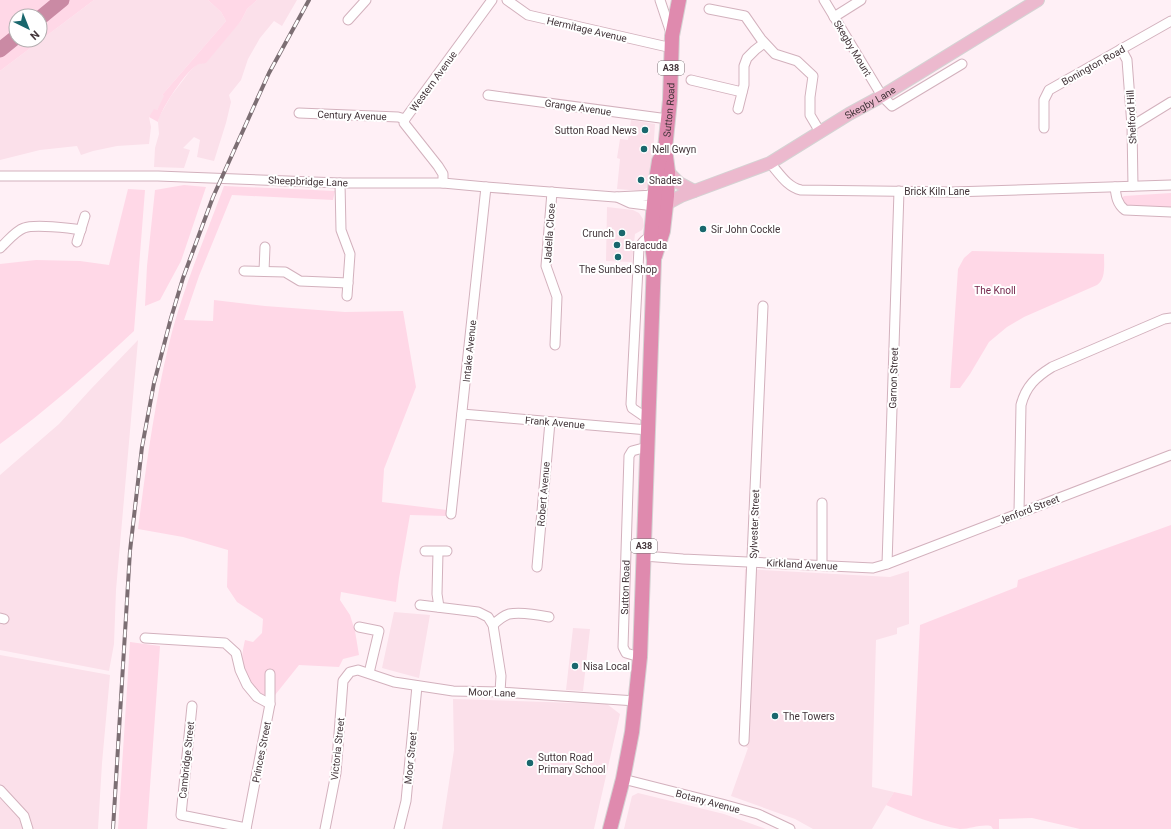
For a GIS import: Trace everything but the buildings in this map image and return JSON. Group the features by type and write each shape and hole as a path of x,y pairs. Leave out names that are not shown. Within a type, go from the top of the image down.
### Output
{"highway":[{"name":"Sutton Road","path":"610,829 624,779 632,732 640,657 654,260 656,237 668,172 665,149 671,79 672,42 679,0"},
{"name":"Sutton Road","path":"663,200 659,161 665,149"}],"main road":[{"name":"Skegby Lane","path":"663,200 738,176 770,163 1038,0"},
{"path":"668,172 679,183 694,191"}],"street":[{"path":"348,20 366,0"},
{"name":"Western Avenue","path":"443,183 443,174 404,123 405,118 492,0"},
{"name":"Hermitage Avenue","path":"507,0 528,15 672,42"},
{"path":"660,0 672,42"},
{"name":"Skegby Mount","path":"824,0 882,96"},
{"path":"834,17 861,0"},
{"path":"708,9 745,16 764,43 775,54 797,61 813,76 810,97 810,115 820,132"},
{"name":"Bonington Road","path":"1044,128 1044,100 1050,90 1171,21"},
{"path":"738,109 745,77 744,66 747,58 764,43"},
{"name":"Shelford Hill","path":"1121,50 1127,60 1132,126 1133,186"},
{"path":"882,96 892,106 962,64"},
{"path":"691,80 742,92"},
{"name":"Grange Avenue","path":"488,95 668,119"},
{"path":"1132,126 1171,102"},
{"name":"Century Avenue","path":"299,113 405,118"},
{"name":"Brick Kiln Lane","path":"770,163 786,182 795,188 968,192 1171,185"},
{"name":"Sheepbridge Lane","path":"0,176 166,176 340,183 443,183 615,197 630,203 663,200"},
{"path":"340,183 341,230 350,254 348,296"},
{"name":"Intake Avenue","path":"451,514 486,187"},
{"path":"1115,187 1120,206 1125,210 1171,212"},
{"name":"Garnon Street","path":"887,564 899,191"},
{"name":"Jadella Close","path":"552,192 546,266 558,297 555,345"},
{"path":"77,242 85,216"},
{"path":"0,248 25,227 71,228 81,230"},
{"path":"648,424 632,408 631,404 639,248 642,242 656,237"},
{"path":"264,271 265,247"},
{"path":"244,271 285,272 300,281 348,283"},
{"name":"Sylvester Street","path":"744,740 753,562 763,306"},
{"path":"1019,512 1021,405 1024,395 1030,385 1040,374 1052,367 1164,319 1171,318"},
{"name":"Frank Avenue","path":"462,414 550,422 648,424"},
{"name":"Robert Avenue","path":"537,567 550,422"},
{"name":"Sutton Road","path":"640,657 626,653 623,647 629,456 632,451 647,447"},
{"name":"Jenford Street","path":"887,564 1019,512 1171,455"},
{"path":"822,503 822,565"},
{"path":"425,551 448,552"},
{"path":"438,552 437,594 439,607"},
{"name":"Kirkland Avenue","path":"644,556 873,568 887,564"},
{"path":"420,605 478,612 488,617 493,625 501,676 500,692"},
{"path":"493,625 498,620 509,614 536,611 549,618"},
{"path":"359,627 379,631 369,673"},
{"path":"145,638 225,643 236,653 240,670 247,685 257,697 270,704"},
{"name":"Moor Lane","path":"350,672 358,670 394,682 452,691 500,692 636,701"},
{"name":"Victoria Street","path":"325,829 336,773 343,681 350,672"},
{"name":"Princes Street","path":"246,828 270,704 270,674"},
{"name":"Moor Street","path":"399,829 406,801 417,686"},
{"name":"Cambridge Street","path":"192,706 181,815 246,828"},
{"name":"Botany Avenue","path":"624,779 758,814 790,829"},
{"path":"0,790 24,816 28,829"}],"shaded area":[{"path":"94,0 208,0 221,12 226,21 162,95 165,96 161,104 149,117 151,127 149,144 117,146 81,155 77,146 40,150 0,160 0,71 30,48 48,48 48,35"},
{"path":"257,0 297,0 282,26 274,21 260,38 248,59 241,80 229,95 231,102 214,161 197,157 200,140 194,137 183,148 190,150 184,168 154,167 155,148 159,134 159,117 171,96 190,71 241,21 247,9"},
{"path":"631,120 655,124 651,183 642,191 617,189 620,159 617,158 620,139 628,140"},
{"path":"607,207 633,210 639,213 643,219 644,226 642,230 635,234 632,262 606,261"},
{"path":"138,340 116,590 114,644 109,671 0,650 0,475 59,424"},
{"path":"745,569 890,577 909,571 909,624 897,628 897,634 876,640 872,787 894,792 872,829 813,829 795,819 731,796 748,748 739,744"},
{"path":"394,612 430,615 419,678 382,668"},
{"path":"573,628 590,629 583,691 566,690"},
{"path":"0,655 110,675 98,829 0,829"},
{"name":"Sutton Road Primary School","path":"453,699 607,704 620,714 594,829 442,829 454,750"},
{"path":"638,793 724,814 766,829 624,829 632,796"}],"green space":[{"path":"0,0 94,0 48,35 48,8 8,8 8,48 30,48 0,71"},
{"path":"208,0 257,0 247,9 241,21 206,63 198,64 186,75 168,100 158,122 149,117 154,109 157,110 164,96 162,95 226,21 221,12"},
{"path":"184,185 206,187 181,261 160,300 145,306 147,266 155,190"},
{"path":"224,186 335,191 333,200 232,195 199,276 184,320 213,321 214,300 265,306 345,312 403,311 416,387 384,469 382,502 447,510 446,516 410,515 396,602 341,592 340,600 350,615 355,631 359,655 343,659 339,667 299,665 275,695 267,696 262,695 254,689 248,681 242,664 245,640 253,642 262,633 263,619 237,602 227,587 228,550 183,537 138,529 147,459 155,413 174,324 187,284"},
{"path":"128,189 145,190 134,331 102,361 35,418 0,444 0,264 36,260 80,261 109,265"},
{"path":"1171,193 1171,209 1127,207 1121,199 1124,196"},
{"name":"The Knoll","path":"972,251 1104,254 1104,271 1102,279 1097,285 1024,317 1007,327 989,342 960,388 950,388 958,269 964,258"},
{"path":"1171,525 1171,829 1080,829 1032,818 999,819 999,829 993,829 991,826 979,826 960,829 913,816 886,805 894,792 912,796 920,625 1017,587 1018,580"},
{"path":"130,642 160,646 147,829 118,829"}],"waterway":[{"path":"48,11 62,0"},
{"path":"0,50 8,44"}],"railway":[{"path":"113,829 130,551 142,447 154,383 183,278 213,197 269,73 309,0"}],"place":[{"name":"Sutton Road News","path":"645,130"},
{"name":"Nell Gwyn","path":"644,149"},
{"name":"Shades","path":"641,180"},
{"name":"Sir John Cockle","path":"703,229"},
{"name":"Crunch","path":"622,233"},
{"name":"Baracuda","path":"617,245"},
{"name":"The Sunbed Shop","path":"618,257"},
{"name":"Nisa Local","path":"575,666"},
{"name":"The Towers","path":"775,716"},
{"name":"Sutton Road Primary School","path":"530,763"}]}
